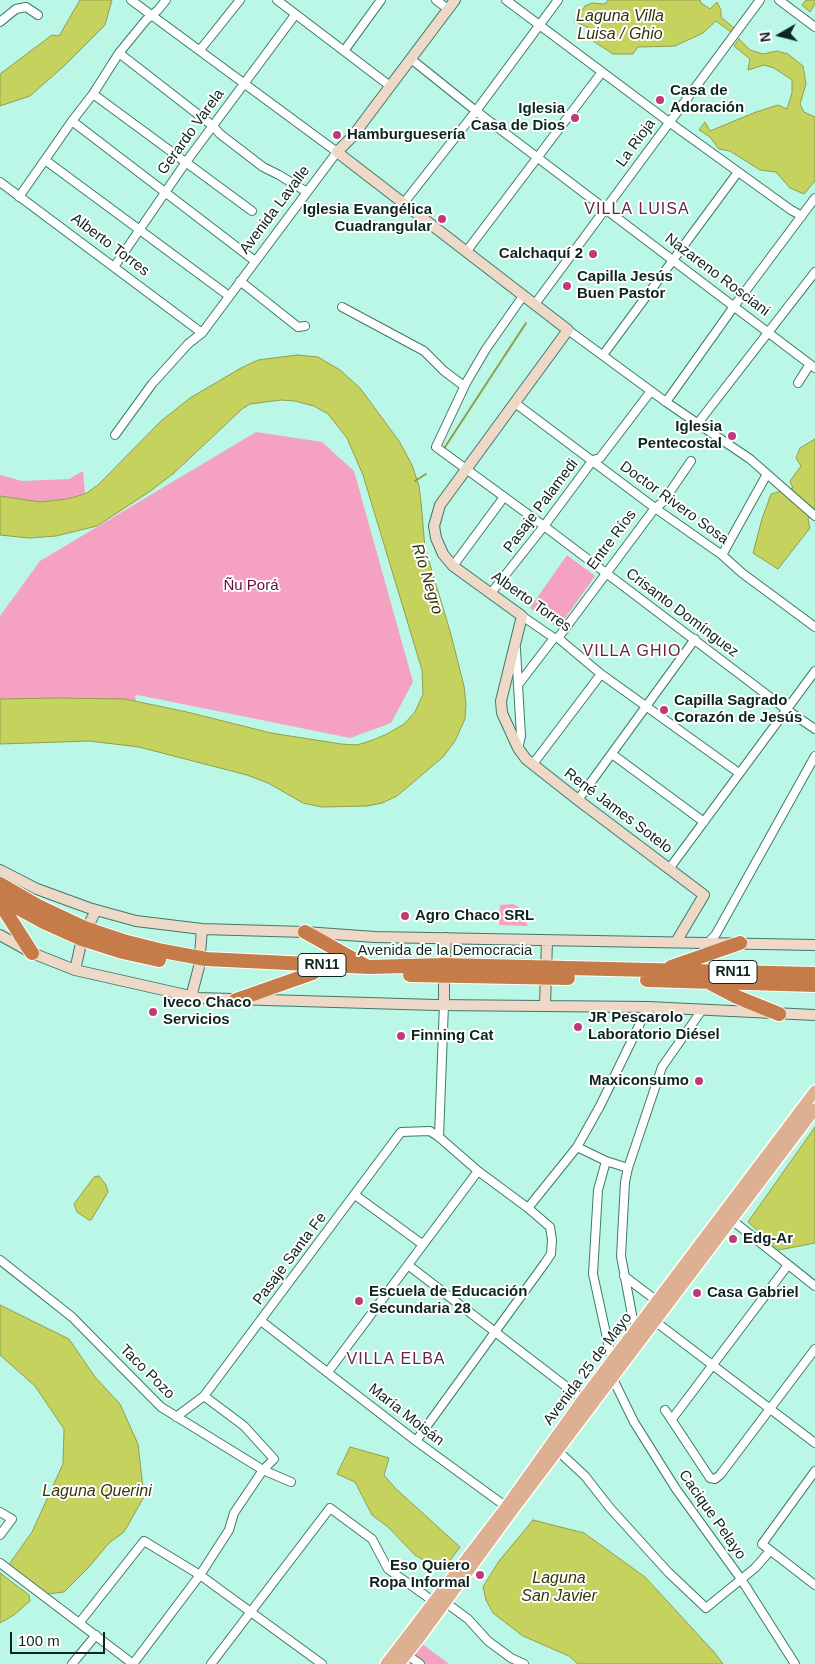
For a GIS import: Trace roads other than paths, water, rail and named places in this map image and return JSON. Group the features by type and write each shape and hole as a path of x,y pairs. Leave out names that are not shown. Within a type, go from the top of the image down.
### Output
{"highway":[{"name":"Avenida de la Democracia","path":"0,884 85,934"},
{"name":"Avenida de la Democracia","path":"0,898 44,922 85,934 163,951 199,962 313,973 444,970"},
{"path":"0,904 32,953"},
{"path":"305,932 368,967"},
{"name":"RN11","path":"651,970 685,963 740,943"},
{"name":"Avenida de la Democracia","path":"199,962 547,972 707,981 815,984"},
{"name":"Avenida de la Democracia","path":"547,972 651,970 815,974"},
{"path":"236,1000 313,973"},
{"path":"707,981 737,997 779,1014"}],"main road":[{"name":"Avenida 25 de Mayo","path":"509,1509 558,1452 612,1361 639,1326 651,1318 657,1301 815,1091"},
{"name":"Avenida 25 de Mayo","path":"386,1664 439,1601 587,1403 613,1378 651,1318 732,1221 815,1109"},
{"name":"Avenida 25 de Mayo","path":"399,1664 439,1601"}],"street":[{"path":"131,0 337,152 568,330 767,474 815,516"},
{"path":"19,197 93,94 119,52 166,0"},
{"path":"200,50 240,0"},
{"path":"277,0 390,86"},
{"path":"344,51 381,0"},
{"path":"436,0 448,9"},
{"name":"Avenida Lavalle","path":"115,435 152,384 188,344 202,333 337,152 352,137 455,0"},
{"path":"506,0 738,172 802,216"},
{"path":"404,204 558,0"},
{"name":"La Rioja","path":"535,304 760,0"},
{"path":"779,0 815,27"},
{"path":"0,22 16,10 26,7 38,16"},
{"name":"Gerardo Varela","path":"114,267 186,162 295,14"},
{"path":"119,52 263,167 307,192"},
{"name":"Nazareno Rosciani","path":"411,59 813,366"},
{"path":"466,252 602,72"},
{"path":"93,94 252,211"},
{"path":"72,121 255,261"},
{"path":"45,160 229,296"},
{"path":"603,355 738,172"},
{"name":"Alberto Torres","path":"0,182 202,333"},
{"path":"666,402 815,198"},
{"path":"698,423 815,272"},
{"path":"240,282 302,326"},
{"path":"342,307 424,351 444,371 464,386 486,349 523,296"},
{"path":"466,469 568,330"},
{"path":"798,383 813,366"},
{"name":"Crisanto Domínguez","path":"464,386 436,446 787,710 815,729"},
{"name":"Pasaje Palamedi","path":"492,593 593,460 600,458 651,391"},
{"name":"Doctor Rivero Sosa","path":"515,403 655,508 722,555 742,573 815,627"},
{"name":"Entre Ríos","path":"518,685 606,574 655,508 663,502 691,461"},
{"name":"Alberto Torres","path":"466,469 440,505 434,526 436,538 443,554 453,566 556,638 600,674 739,773"},
{"path":"722,555 767,474"},
{"path":"453,566 504,496"},
{"path":"518,748 502,713 501,701 522,616"},
{"path":"578,800 695,640"},
{"path":"516,641 521,736 518,748"},
{"path":"669,869 815,671"},
{"path":"533,764 600,674"},
{"name":"René James Sotelo","path":"518,748 533,764 578,800 704,895 676,942"},
{"path":"612,754 704,822"},
{"path":"708,943 716,934 815,756"},
{"name":"Avenida de la Democracia","path":"0,870 37,889 96,910 136,921 202,929 547,941 815,945"},
{"path":"75,970 85,934 96,910"},
{"path":"191,997 199,962 202,929"},
{"path":"0,935 32,953 75,970 191,997 236,1000 648,1007 815,1016"},
{"path":"416,1441 551,1254 552,1240 550,1228 528,1208 478,1171 439,1137 446,938"},
{"path":"545,1005 547,941"},
{"path":"528,1208 577,1146 600,1106 648,1007"},
{"path":"639,1326 633,1320 621,1256 625,1182 662,1067 702,1010"},
{"name":"Pasaje Santa Fe","path":"176,1417 204,1396 401,1132 430,1131 439,1137"},
{"path":"577,1146 606,1161 628,1168"},
{"path":"606,1161 598,1190 593,1274 612,1361"},
{"path":"328,1372 478,1171"},
{"path":"355,1195 422,1244"},
{"path":"723,1213 815,1286"},
{"name":"Taco Pozo","path":"0,1260 72,1316 161,1407 263,1470 290,1482"},
{"path":"408,1265 587,1403"},
{"path":"672,1419 788,1266"},
{"path":"624,1276 657,1301"},
{"path":"651,1318 815,1443"},
{"name":"María Moisán","path":"261,1321 416,1441 509,1509"},
{"path":"665,1410 710,1478 715,1479 770,1410 815,1349"},
{"name":"Cacique Pelayo","path":"613,1378 634,1422 671,1480 741,1580 795,1664"},
{"path":"0,1563 133,1664 200,1575 229,1530 234,1513 263,1470 274,1458 244,1426 204,1396"},
{"path":"558,1452 585,1476 610,1508 668,1572 706,1608 756,1568 770,1551"},
{"path":"815,1471 762,1544 815,1585"},
{"path":"211,1664 330,1508 372,1539 388,1568 468,1619 488,1641 511,1658 524,1664"},
{"path":"0,1512 12,1519 0,1535"},
{"path":"80,1622 144,1541 200,1575 322,1664"},
{"path":"72,1664 96,1635"},
{"path":"406,1654 420,1664"}],"water":[{"path":"80,0 112,0 105,25 63,67 30,96 0,106 0,74 52,35 59,36"},
{"name":"Laguna Villa Luisa / Ghio","path":"608,0 700,0 701,3 710,9 717,2 721,10 721,17 734,28 731,32 716,21 703,33 675,46 638,47 633,54 613,54 593,41 589,28 574,21 585,6 592,3 605,4"},
{"path":"806,0 815,0 815,4 810,12 802,5"},
{"path":"739,39 750,50 763,54 777,51 788,54 803,66 806,84 800,104 804,112 815,117 815,181 804,194 790,188 776,172 760,170 730,151 719,149 710,137 699,130 705,122 710,131 778,105 787,109 792,93 792,80 774,68 764,65 748,70 750,59 734,46"},
{"name":"Río Negro","path":"297,355 318,357 340,370 360,388 399,441 412,465 419,486 425,548 450,631 464,686 466,704 465,719 455,741 443,757 397,796 382,803 367,806 322,807 303,803 268,783 247,775 139,747 89,741 0,744 0,699 125,699 271,733 357,745 387,734 404,724 415,712 423,694 422,670 363,475 347,438 328,414 314,406 295,401 281,400 250,404 242,409 174,473 97,526 56,536 29,538 0,535 0,496 40,502 67,499 85,494 98,485 161,421 190,398 258,360"},
{"path":"815,439 815,508 813,508 808,519 810,528 778,569 753,553 762,519 771,494 793,488 790,481 801,466 796,458 800,448"},
{"path":"815,1127 815,1243 779,1250 748,1222"},
{"path":"99,1176 106,1185 108,1192 91,1220 89,1220 77,1212 74,1204 94,1177"},
{"name":"Laguna Querini","path":"0,1305 69,1339 95,1377 120,1404 138,1444 144,1497 124,1532 109,1543 89,1567 64,1592 47,1594 8,1566 32,1532 63,1464 64,1429 35,1386 0,1355"},
{"path":"350,1447 389,1458 384,1475 395,1488 460,1547 442,1571 415,1555 388,1527 372,1515 355,1482 337,1474"},
{"name":"Laguna San Javier","path":"533,1520 584,1533 645,1577 723,1664 578,1664 569,1656 523,1636 493,1613 486,1600 483,1587 499,1561"},
{"path":"0,1573 29,1595 30,1601 14,1615 0,1623"}],"waterway":[{"path":"445,447 526,323"},
{"path":"415,481 426,474"}],"place":[{"name":"Casa de Adoración","path":"660,100"},
{"name":"Iglesia Casa de Dios","path":"575,118"},
{"name":"Hamburguesería","path":"337,135"},
{"name":"Iglesia Evangélica Cuadrangular","path":"442,219"},
{"name":"Calchaquí 2","path":"593,254"},
{"name":"Capilla Jesús Buen Pastor","path":"567,286"},
{"name":"Iglesia Pentecostal","path":"732,436"},
{"name":"Capilla Sagrado Corazón de Jesús","path":"664,710"},
{"name":"Agro Chaco SRL","path":"405,916"},
{"name":"Iveco Chaco Servicios","path":"153,1012"},
{"name":"JR Pescarolo Laboratorio Diésel","path":"578,1027"},
{"name":"Finning Cat","path":"401,1036"},
{"name":"Maxiconsumo","path":"699,1081"},
{"name":"Edg-Ar","path":"733,1239"},
{"name":"Casa Gabriel","path":"697,1293"},
{"name":"Escuela de Educación Secundaria 28","path":"359,1301"},
{"name":"Eso Quiero Ropa Informal","path":"480,1575"}],"district":[{"name":"VILLA LUISA","path":"637,210"},
{"name":"VILLA GHIO","path":"632,652"},
{"name":"VILLA ELBA","path":"396,1360"}],"park label":[{"name":"Ñu Porá","path":"251,586"}]}
